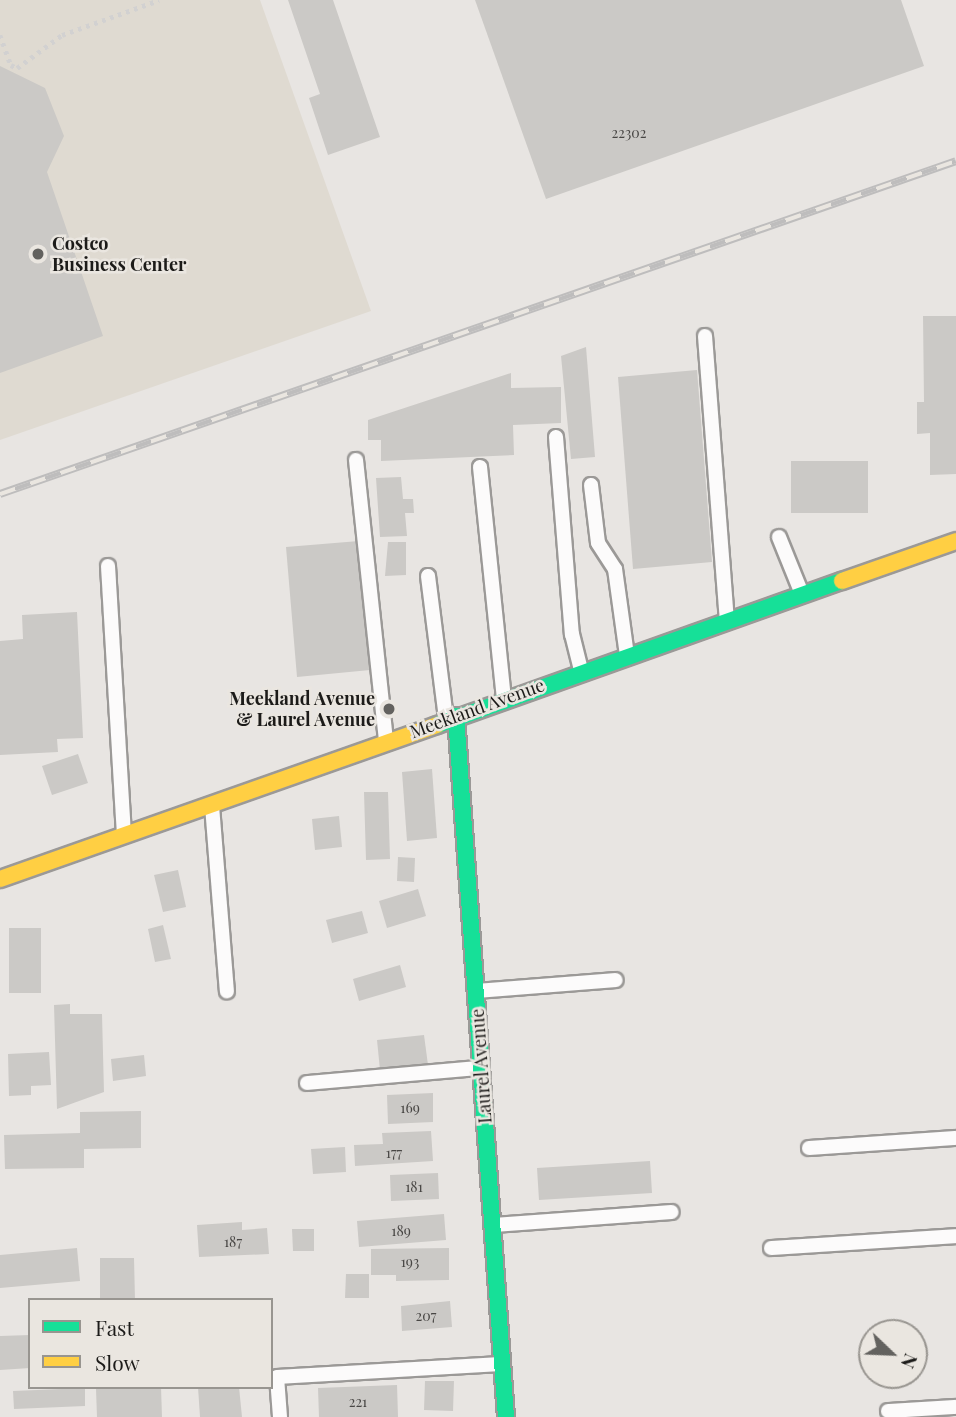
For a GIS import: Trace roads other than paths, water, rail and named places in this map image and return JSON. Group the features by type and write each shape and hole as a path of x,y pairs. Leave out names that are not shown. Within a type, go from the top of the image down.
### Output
{"street":[{"name":"Meekland Avenue","path":"0,879 451,717 956,541"},
{"name":"Laurel Avenue","path":"451,717 475,991 506,1417"}],"lane":[{"path":"705,336 727,621"},
{"path":"556,437 572,634 581,672"},
{"path":"356,460 386,741"},
{"path":"480,467 504,699"},
{"path":"591,485 598,543 615,569 627,656"},
{"path":"779,537 802,595"},
{"path":"108,565 124,835"},
{"path":"428,576 451,717"},
{"path":"212,804 227,991"},
{"path":"475,991 616,980"},
{"path":"307,1083 481,1068"},
{"path":"809,1147 956,1138"},
{"path":"492,1225 672,1212"},
{"path":"771,1248 956,1236"},
{"path":"280,1417 277,1377 503,1364"},
{"path":"888,1411 956,1406"}],"railway":[{"path":"0,494 956,161"}],"place":[{"name":"Costco Business Center","path":"38,254"},
{"name":"Meekland Avenue & Laurel Avenue","path":"389,709"}]}
